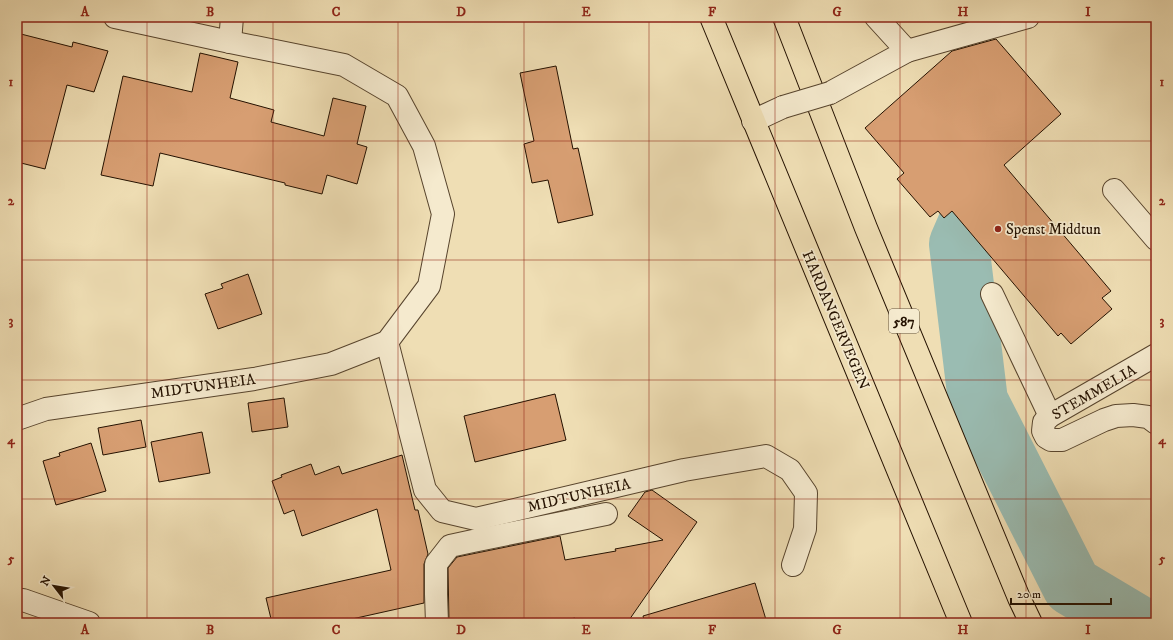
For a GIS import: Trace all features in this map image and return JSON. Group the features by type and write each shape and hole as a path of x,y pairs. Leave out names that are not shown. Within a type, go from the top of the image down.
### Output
{"main road":[{"name":"HARDANGERVEGEN","path":"711,17 961,623"},
{"name":"587","path":"784,17 866,228 1019,598 1031,623"}],"street":[{"path":"115,17 230,42 344,64 397,96 424,146 443,214 429,286 387,342"},
{"path":"230,42 232,17"},
{"path":"876,17 907,51"},
{"path":"753,121 783,107 830,93 907,51 1028,17"},
{"path":"1114,190 1156,239"},
{"path":"992,294 1050,416"},
{"name":"MIDTUNHEIA","path":"17,419 46,409 254,379 331,364 387,342 425,490 442,511 476,519 684,470 766,456 790,470 806,493 804,529 793,566"},
{"name":"STEMMELIA","path":"1156,355 1050,416 1044,422 1043,432 1046,437 1052,440 1062,440 1104,420 1116,416 1133,415 1148,417 1156,423"},
{"path":"437,623 436,564 450,546 606,514"},
{"path":"23,600 89,623"}],"green space":[{"path":"160,17 199,17 192,24"}],"building":[{"path":"17,33 72,47 73,42 108,51 94,92 67,85 45,169 17,162"},
{"path":"996,39 1061,114 1004,165 1111,291 1102,298 1112,309 1071,344 1061,333 1058,336 952,211 944,218 938,211 930,217 897,179 904,173 865,128 952,51"},
{"path":"200,53 238,62 230,98 274,110 271,122 324,136 333,98 366,106 357,144 367,147 357,184 327,175 322,194 285,185 285,183 160,153 153,186 101,175 123,76 192,92"},
{"path":"556,66 573,149 578,148 593,215 558,223 548,180 532,183 524,144 534,141 520,73"},
{"path":"248,274 262,314 218,329 205,294 223,288 221,284"},
{"path":"555,394 566,440 475,462 464,416"},
{"path":"284,398 288,427 252,432 248,403"},
{"path":"141,420 146,447 103,455 98,428"},
{"path":"202,432 210,473 159,482 151,442"},
{"path":"91,443 106,491 56,505 43,461 60,456 59,453"},
{"path":"402,455 415,510 418,510 428,554 424,564 424,603 334,623 272,623 266,598 391,570 377,509 302,536 294,510 284,514 272,481 282,477 281,475 311,464 315,475 339,466 342,474"},
{"path":"652,490 697,522 627,623 576,623 575,618 549,623 449,623 448,568 457,557 560,536 565,560 616,551 615,549 663,540 628,516 645,492"},
{"path":"755,583 767,623 645,623 643,616"}],"waterway":[{"path":"969,221 959,244 978,401 1072,586 1134,623"}],"place":[{"name":"Spenst Middtun","path":"998,229"}]}
